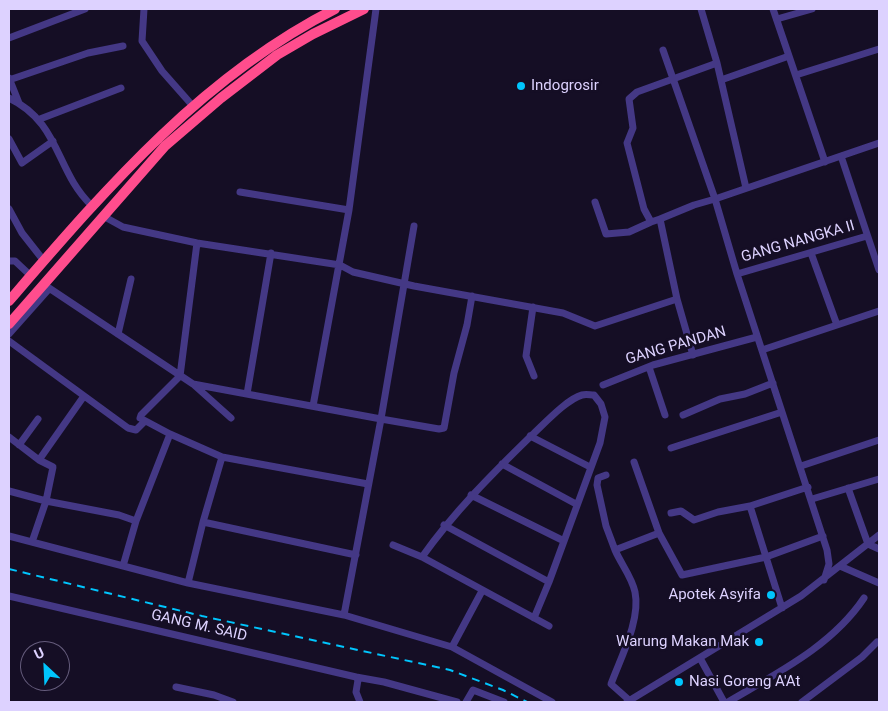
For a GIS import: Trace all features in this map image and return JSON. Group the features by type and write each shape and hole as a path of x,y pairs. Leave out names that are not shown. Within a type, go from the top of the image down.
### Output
{"highway":[{"path":"9,301 92,206 145,150 205,94 279,40 335,9"},
{"path":"9,324 46,286 103,216 165,146 213,104 276,56 313,34 364,9"},
{"path":"205,94 213,104"}],"street":[{"path":"9,38 85,9"},
{"path":"144,9 142,41 162,71 192,106"},
{"path":"313,406 349,210 376,9"},
{"path":"702,9 717,62 746,188"},
{"path":"773,9 825,162"},
{"path":"777,19 812,9"},
{"path":"18,102 9,79 88,53 123,46"},
{"path":"796,76 879,49"},
{"path":"663,50 715,199 757,337 812,499 830,564 824,580"},
{"path":"721,80 789,56"},
{"path":"651,222 644,209 627,143 633,128 629,98 637,92 717,62"},
{"path":"40,119 121,88"},
{"path":"9,98 18,102 40,119 76,188 92,206"},
{"path":"9,139 22,163 53,141"},
{"path":"595,202 606,234 629,232 676,211 879,143"},
{"path":"841,156 879,270"},
{"path":"240,192 349,210"},
{"path":"9,210 22,233 44,261"},
{"path":"103,216 123,227 197,243 340,265 353,272 404,283 564,313 595,326 677,299"},
{"path":"660,219 677,299 693,355"},
{"path":"344,615 381,419 414,226"},
{"name":"GANG NANGKA II","path":"737,274 867,236"},
{"path":"197,243 180,376 140,418 170,434 222,457 368,484"},
{"path":"248,394 271,253"},
{"path":"811,253 836,325"},
{"path":"9,261 15,262 31,276"},
{"path":"118,334 131,280"},
{"path":"9,334 46,286 192,384 231,418"},
{"path":"192,384 381,419 439,429 444,428 454,373 467,325 472,296"},
{"path":"532,307 526,356 534,376"},
{"path":"762,350 879,311"},
{"name":"GANG PANDAN","path":"603,385 649,367 757,337"},
{"path":"9,341 128,428 136,430 145,421"},
{"path":"649,367 665,415"},
{"path":"683,415 720,399 745,394 773,383"},
{"path":"422,557 444,525 530,436 577,397 584,394 594,395 601,404 605,417 600,443 576,504 550,582 534,618"},
{"path":"39,460 84,396"},
{"path":"671,448 782,412"},
{"path":"19,444 38,419"},
{"path":"123,566 136,521 170,434"},
{"path":"530,436 590,467"},
{"path":"9,437 39,460 53,468 46,501 32,542"},
{"path":"801,466 879,440"},
{"path":"188,583 222,457"},
{"path":"634,462 659,533 682,575 766,557 823,536"},
{"path":"502,464 576,504"},
{"path":"606,475 598,478 597,485 606,526 636,594 631,632 622,661 611,684 628,701 782,608 824,580 879,535"},
{"path":"812,499 879,479"},
{"path":"671,513 681,511 694,520 718,512 750,506 808,487"},
{"path":"848,488 868,544 879,549"},
{"path":"9,491 46,501 119,515 136,521"},
{"path":"471,495 564,540"},
{"path":"750,506 782,608"},
{"path":"203,522 356,555"},
{"path":"444,525 550,582"},
{"path":"615,550 659,533"},
{"path":"9,536 188,583 344,615 452,647 552,702"},
{"path":"393,545 422,557 549,626"},
{"path":"840,566 879,583"},
{"path":"452,647 482,591"},
{"name":"GANG M. SAID","path":"9,596 384,682 457,702"},
{"path":"728,702 813,650 850,619 864,598"},
{"path":"808,701 862,657 877,642"},
{"path":"700,658 724,702"},
{"path":"356,677 358,680 356,692 360,702"},
{"path":"176,687 214,695 233,702"},
{"path":"466,702 473,690 504,702"}],"railway":[{"path":"9,569 202,616 450,670 503,690 527,702"}],"place":[{"name":"Indogrosir","path":"521,86"},
{"name":"Apotek Asyifa","path":"771,595"},
{"name":"Warung Makan Mak","path":"759,642"},
{"name":"Nasi Goreng A'At","path":"679,682"}]}
